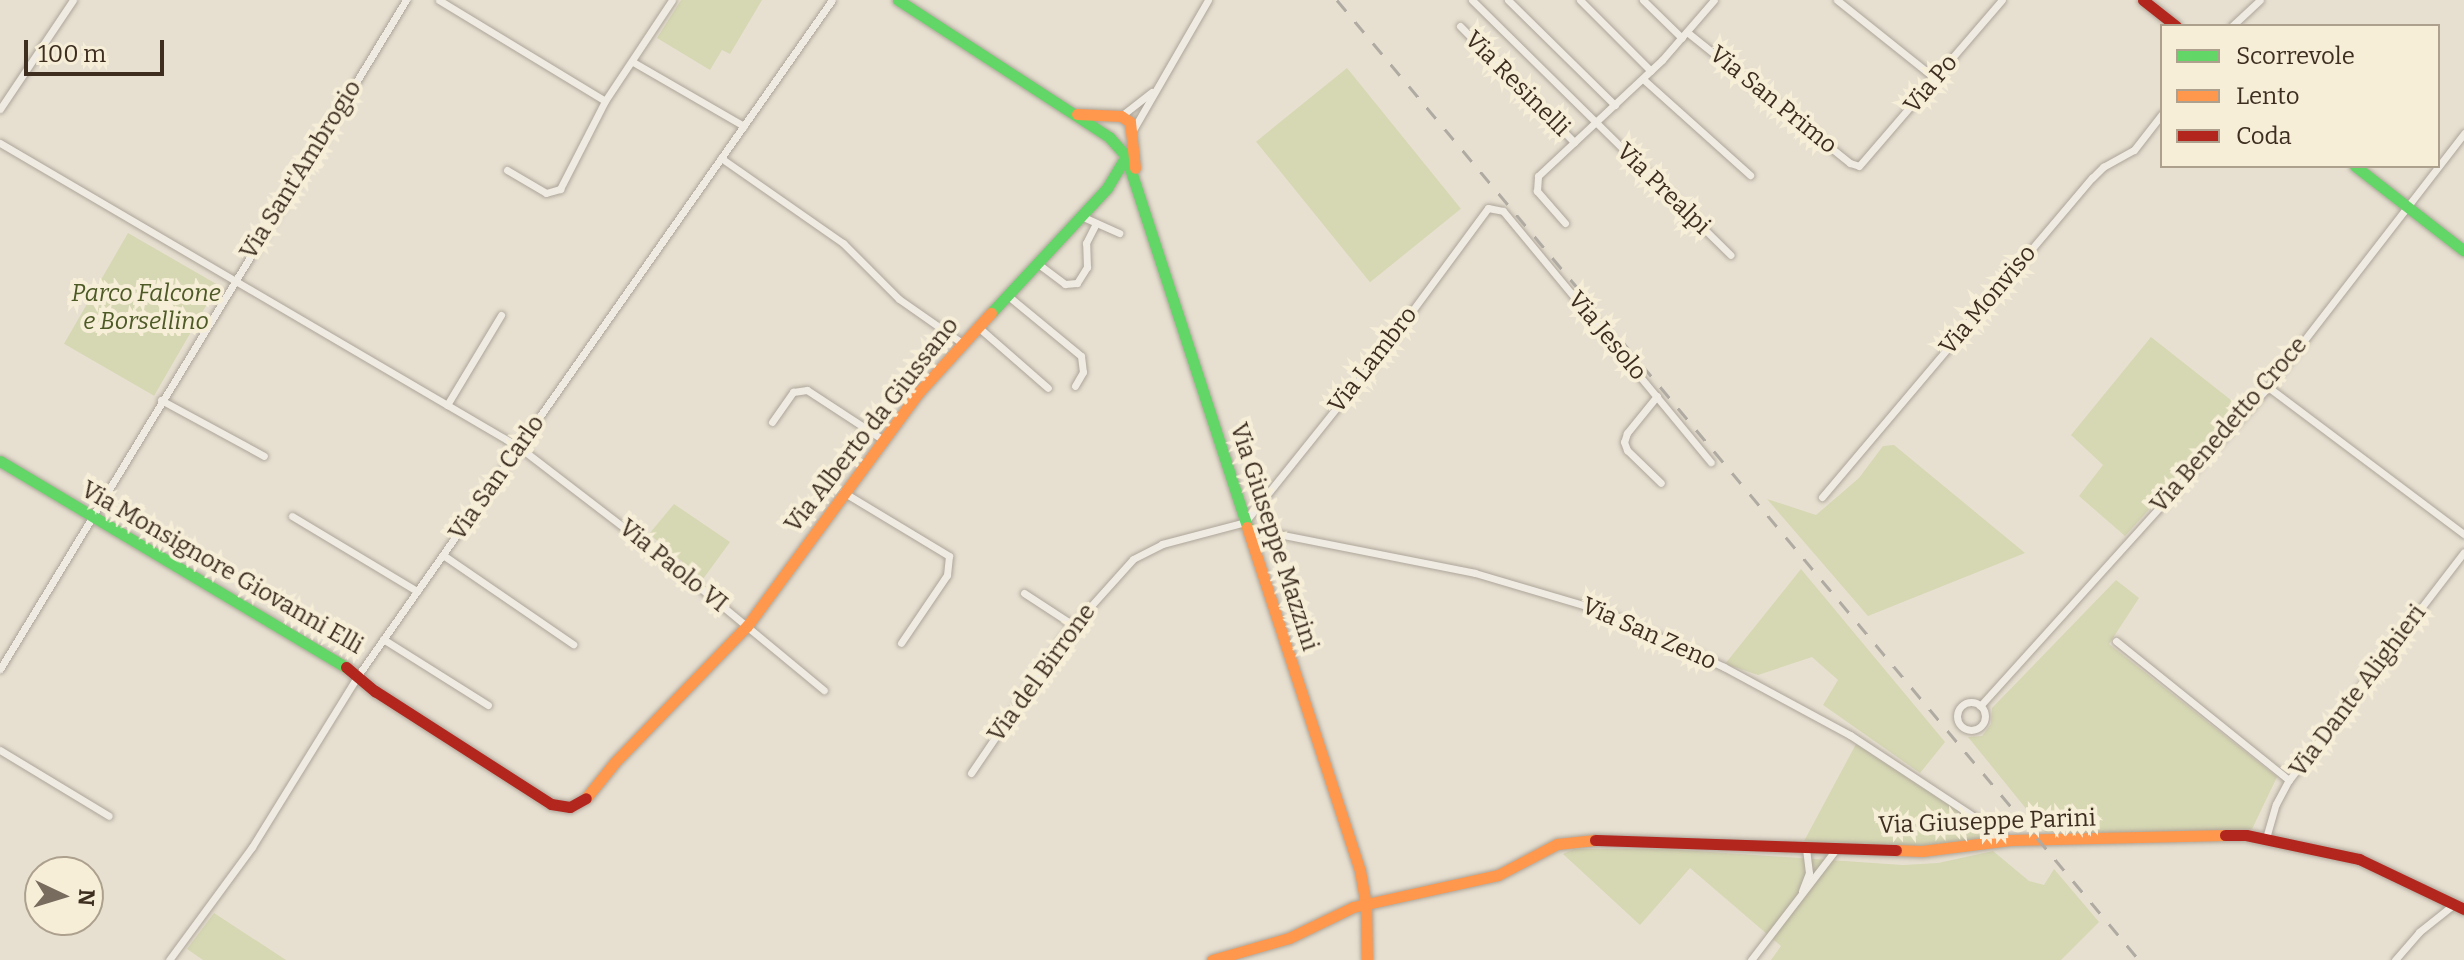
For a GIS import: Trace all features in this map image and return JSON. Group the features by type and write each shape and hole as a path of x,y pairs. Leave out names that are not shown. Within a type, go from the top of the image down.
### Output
{"street":[{"path":"0,109 73,0"},
{"name":"Via Sant'Ambrogio","path":"0,669 233,280 406,0"},
{"path":"439,0 605,101"},
{"path":"507,170 546,193 558,191 605,101 672,0"},
{"name":"Via San Carlo","path":"169,960 252,847 383,639 832,0"},
{"name":"Via Giuseppe Mazzini","path":"898,0 1111,139 1126,156 1356,859 1366,904 1367,960"},
{"path":"1157,88 1109,123 1111,139 1125,142 1132,133 1208,0"},
{"path":"1472,0 1594,124"},
{"path":"1508,0 1615,105"},
{"path":"1580,0 1651,71"},
{"name":"Via San Primo","path":"1643,0 1850,163 1859,166"},
{"name":"Via Prealpi","path":"1565,223 1537,191 1539,174 1643,79 1714,0"},
{"path":"1837,0 1936,79"},
{"name":"Via Po","path":"1859,166 2002,0"},
{"path":"2143,0 2173,24"},
{"path":"2234,24 2260,0"},
{"name":"Via Resinelli","path":"1460,26 1574,142"},
{"path":"633,62 744,126"},
{"path":"1643,79 1750,175"},
{"path":"1065,111 1092,117 1120,117 1130,122 1132,133"},
{"name":"Via Monviso","path":"1822,497 2092,178 2103,167 2134,150 2160,117"},
{"name":"Via Prealpi","path":"1594,124 1731,255"},
{"name":"Via Giuseppe Mazzini","path":"1132,133 1133,179"},
{"name":"Via Benedetto Croce","path":"2440,164 2464,133"},
{"name":"Via Paolo VI","path":"0,143 519,447 824,690"},
{"name":"Via Alberto da Giussano","path":"747,626 882,439 977,326 1107,188 1126,156"},
{"path":"721,158 843,243 899,299 962,343"},
{"path":"2358,168 2464,251"},
{"name":"Via Benedetto Croce","path":"1980,706 2268,387 2437,168"},
{"name":"Via Alberto da Giussano","path":"1107,188 1133,179"},
{"name":"Via Lambro","path":"1246,525 1387,345 1486,210 1494,207 1503,211"},
{"name":"Via Jesolo","path":"1503,211 1711,462"},
{"path":"1081,216 1119,233"},
{"path":"1037,263 1062,282 1077,283 1087,267 1086,243 1096,223"},
{"path":"1007,295 1081,356 1083,372 1075,386"},
{"path":"447,405 501,315"},
{"path":"977,326 1048,388"},
{"path":"2268,387 2464,534"},
{"path":"772,422 790,396 802,389 814,393 882,439"},
{"path":"1657,396 1627,433 1624,442 1627,450 1661,483"},
{"path":"161,400 264,456"},
{"name":"Via Monsignore Giovanni Elli","path":"0,461 90,518 359,674 375,691 551,804 570,807 588,796 613,765 747,626"},
{"path":"843,492 949,556 947,575 901,643"},
{"path":"292,516 417,591"},
{"name":"Via del Birrone","path":"971,773 1073,625 1141,553 1246,525"},
{"name":"Via San Zeno","path":"1246,525 1475,573 1600,610 1724,667 1850,735 2010,840"},
{"name":"Via Dante Alighieri","path":"2266,838 2276,804 2289,780 2464,552"},
{"path":"443,555 573,644"},
{"path":"1024,593 1073,625"},
{"path":"383,639 488,705"},
{"path":"2116,641 2289,780"},
{"path":"0,750 109,816"},
{"name":"Via Giuseppe Parini","path":"1212,960 1289,938 1340,912 1366,904 1493,877 1557,844 1576,839 1929,851 2010,840 2246,835 2359,859 2459,907"},
{"path":"1801,896 1809,873 1806,847"},
{"path":"1751,960 1816,880 1837,848"},
{"path":"2395,960 2419,932 2459,907"}],"green space":[{"path":"681,0 762,0 730,54 722,50 710,70 657,38"},
{"path":"1347,68 1461,209 1370,282 1256,142"},
{"name":"Parco Falcone e Borsellino","path":"128,233 218,285 154,396 64,344"},
{"path":"2151,337 2241,408 2125,536 2079,496 2103,465 2071,435"},
{"path":"1894,445 2025,553 1868,616 1767,499 1816,515 1859,478 1883,446"},
{"path":"674,504 730,542 703,579 649,534"},
{"path":"1801,569 1945,742 1920,773 1823,705 1838,680 1812,657 1758,675 1725,664"},
{"path":"2116,580 2139,598 2109,644 2277,777 2252,829 2187,834 2045,832 1968,737 1982,736 1991,724 1992,708"},
{"path":"1856,744 1997,837 1927,847 1803,843"},
{"path":"1574,849 1666,849 1903,865 1938,863 1993,851 2029,881 2044,885 2054,869 2099,922 2061,960 1771,960 1781,946 1690,868 1640,925 1563,854"},
{"path":"214,913 286,960 203,960 187,949"}],"railway":[{"path":"1337,0 2139,960"}],"traffic: fast":[{"path":"898,0 1109,137 1126,156 1247,527"},
{"path":"991,313 1107,188 1126,156"},
{"path":"2358,168 2464,251"},
{"path":"0,461 346,667"}],"traffic: slow":[{"path":"1077,114 1121,116 1130,122 1135,168"},
{"path":"586,798 615,762 747,626 919,392 991,313"},
{"path":"1247,527 1360,871 1366,904 1367,960"},
{"path":"1896,850 1922,851 2010,840 2225,835"},
{"path":"1212,960 1289,938 1353,907 1498,875 1557,844 1595,840"}],"traffic: jam":[{"path":"2143,0 2173,24"},
{"path":"346,667 375,691 551,804 570,807 586,798"},
{"path":"2225,835 2246,835 2359,859 2464,909"},
{"path":"1595,840 1896,850"}]}
